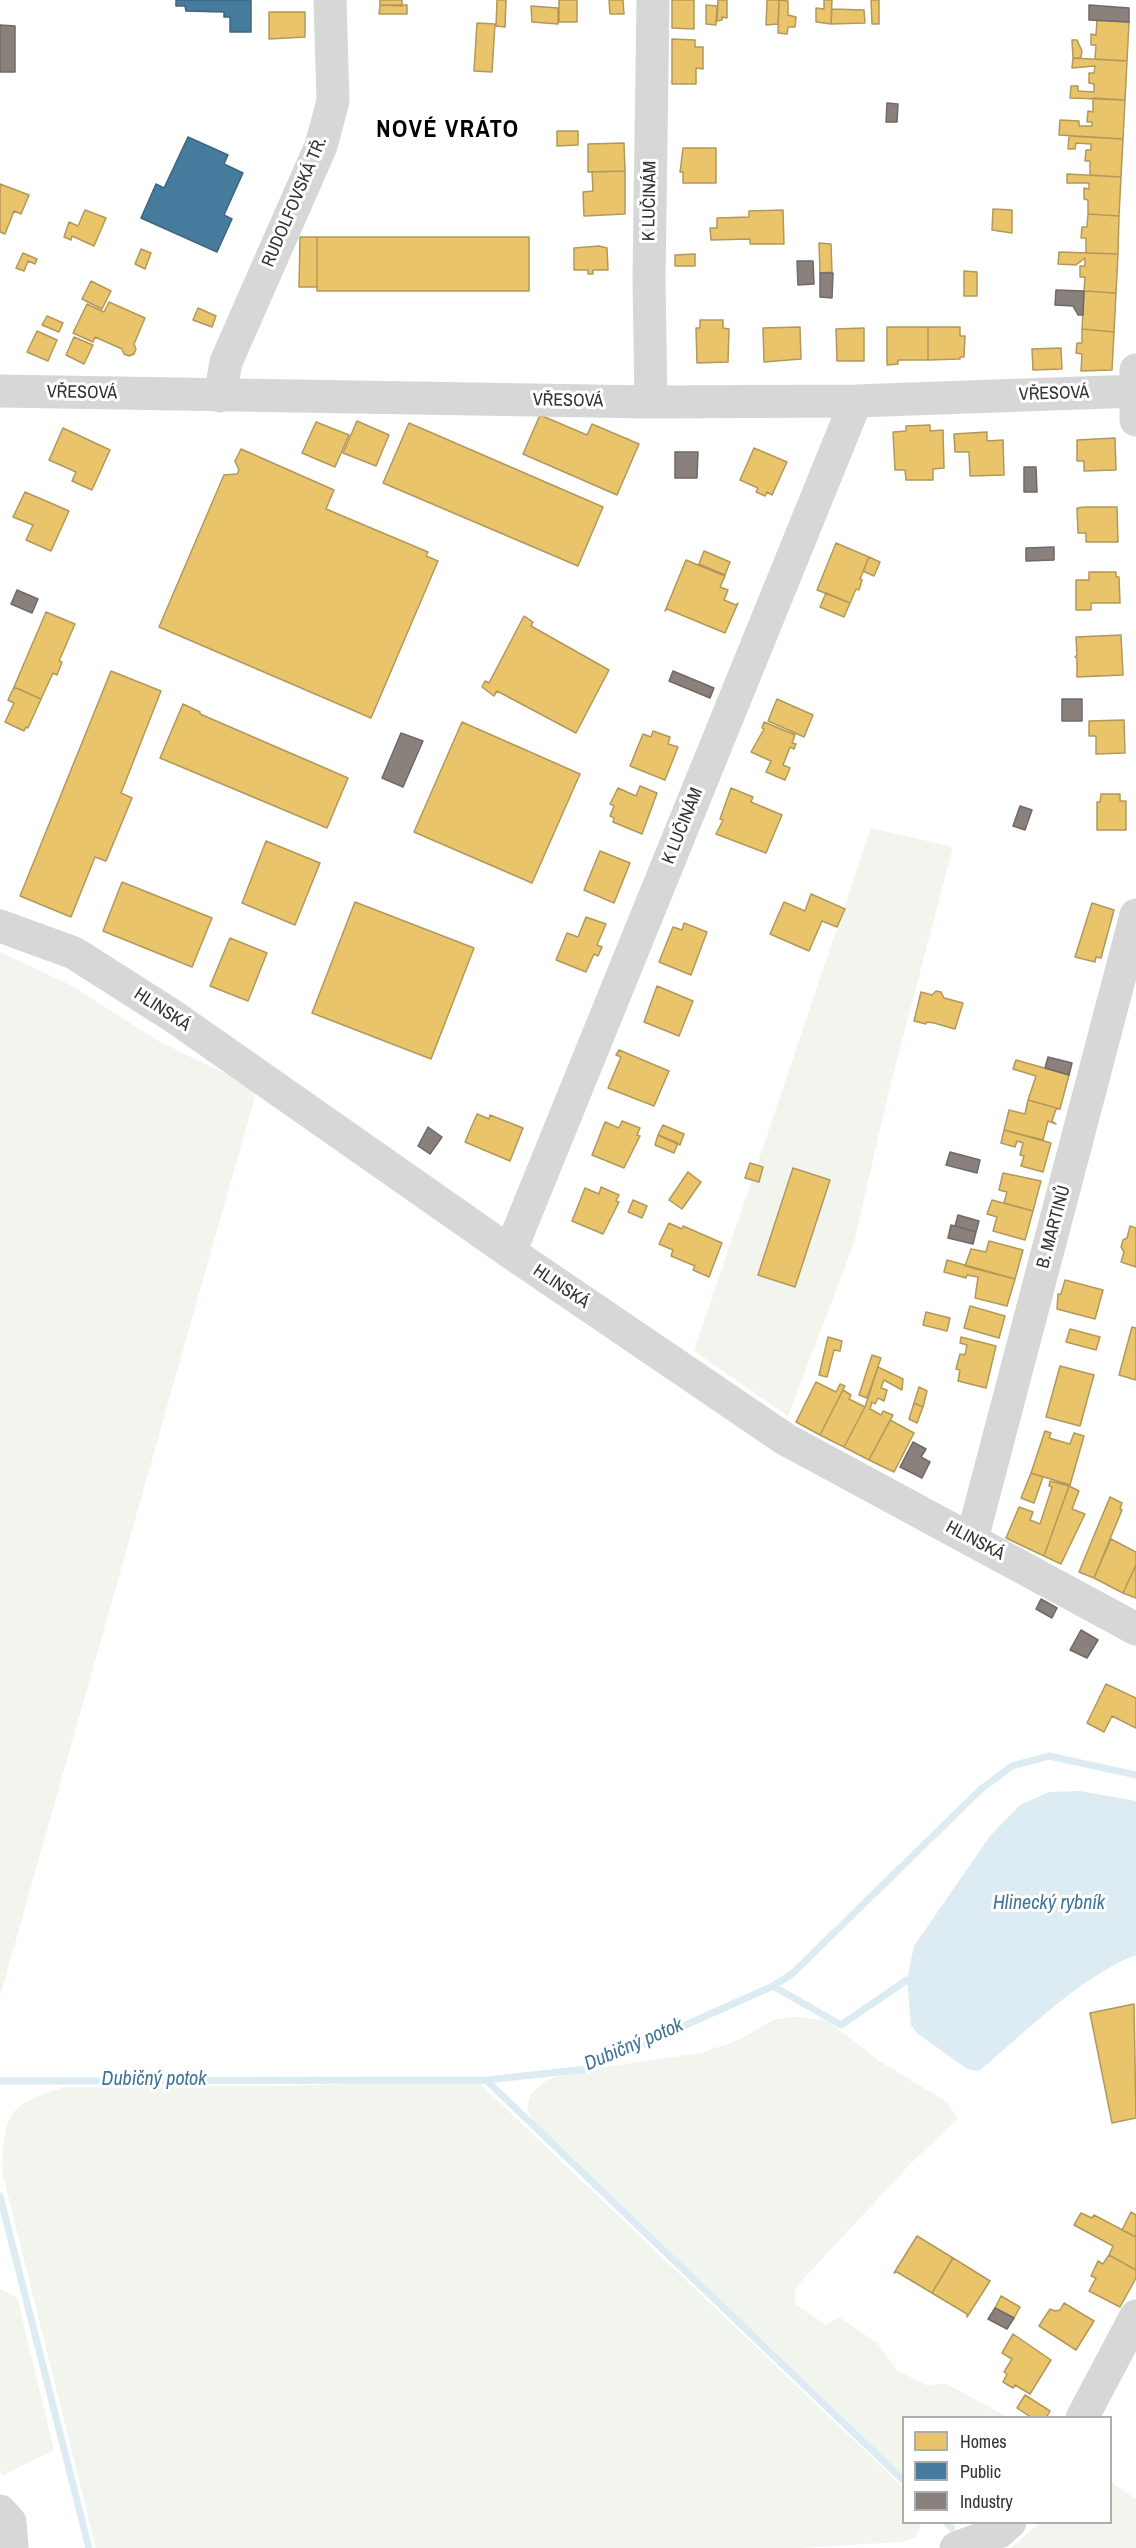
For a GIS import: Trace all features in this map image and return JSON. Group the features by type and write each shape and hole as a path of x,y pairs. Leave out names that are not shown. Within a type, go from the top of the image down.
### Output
{"street":[{"name":"RUDOLFOVSKÁ TŘ.","path":"220,396 226,362 321,146 333,101 330,0"},
{"name":"K LUČINÁM","path":"651,402 649,279 653,0"},
{"name":"VŘESOVÁ","path":"0,392 651,402 856,401 1136,393"},
{"name":"K LUČINÁM","path":"510,1252 856,401"},
{"name":"B. MARTINŮ","path":"972,1539 1136,915"},
{"name":"HLINSKÁ","path":"0,926 74,953 173,1016 510,1252 785,1439 1136,1629"},
{"path":"1083,2416 1136,2316"},
{"path":"0,2511 10,2522 12,2548"},
{"path":"956,2548 999,2532 1009,2524"}],"shaded area":[{"path":"871,828 953,847 888,1094 854,1243 788,1416 694,1351"},
{"path":"0,952 70,985 162,1043 257,1089 0,1996"},
{"path":"796,2017 828,2021 879,2061 947,2102 958,2119 911,2163 795,2288 795,2304 826,2325 839,2317 877,2343 898,2371 926,2385 947,2384 1005,2416 902,2416 902,2475 537,2129 527,2108 530,2095 547,2080 570,2072 701,2053 739,2040 773,2020"},
{"path":"476,2080 902,2486 902,2524 922,2524 915,2538 901,2542 800,2548 96,2548 2,2171 8,2123 20,2106 31,2099 65,2087 285,2086"},
{"path":"0,2289 17,2297 54,2450 3,2475 0,2471"},
{"path":"1112,2483 1136,2499 1136,2548 1011,2548 1038,2524 1112,2524"}],"water":[{"name":"Hlinecký rybník","path":"1080,1791 1136,1801 1136,1955 1094,1977 1074,1991 979,2071 967,2069 917,2033 911,2025 907,1980 914,1946 990,1836 1020,1805 1049,1792"}],"building: Homes":[{"path":"380,0 402,0 402,6 380,5"},
{"path":"497,0 506,0 505,27 496,26"},
{"path":"559,0 577,0 577,22 559,22"},
{"path":"609,0 623,0 624,14 610,14"},
{"path":"672,0 694,0 694,29 672,28"},
{"path":"718,0 727,0 727,18 722,17 722,20 717,21"},
{"path":"767,0 779,0 778,24 766,25"},
{"path":"779,0 788,1 788,15 796,17 795,27 788,27 787,34 778,33"},
{"path":"824,0 832,0 831,24 816,22 816,8 824,9"},
{"path":"871,0 879,0 879,24 872,24"},
{"path":"380,5 407,5 407,14 379,14"},
{"path":"706,5 717,6 716,25 706,24"},
{"path":"531,6 558,8 558,24 532,22"},
{"path":"832,9 864,10 865,23 831,24"},
{"path":"269,12 305,12 305,37 269,39"},
{"path":"1097,20 1129,22 1127,61 1095,59 1096,45 1091,45 1091,34 1096,35"},
{"path":"477,23 495,24 492,72 474,71"},
{"path":"672,39 695,40 695,47 703,47 703,69 696,68 696,84 672,84"},
{"path":"1072,40 1077,40 1082,51 1081,58 1073,58"},
{"path":"1073,58 1127,61 1125,100 1070,98 1071,86 1078,86 1078,91 1094,92 1094,84 1089,83 1089,73 1094,73 1095,66 1072,68"},
{"path":"1093,98 1125,100 1123,139 1059,135 1060,120 1079,121 1079,126 1092,126 1092,122 1087,122 1088,111 1093,112"},
{"path":"557,131 578,131 578,145 557,146"},
{"path":"1069,136 1123,139 1121,177 1090,175 1090,161 1085,161 1086,150 1091,150 1091,144 1076,143 1075,149 1068,149"},
{"path":"624,143 625,171 588,172 588,144"},
{"path":"683,148 716,148 716,183 683,183 683,172 680,172"},
{"path":"625,171 625,214 584,216 583,192 593,191 592,172"},
{"path":"1067,174 1121,177 1119,216 1088,214 1088,200 1084,199 1084,188 1089,189 1089,183 1067,183"},
{"path":"0,184 29,195 21,214 14,211 5,234 0,232"},
{"path":"993,209 1012,210 1012,233 992,230"},
{"path":"85,210 106,218 94,246 72,236 71,240 64,237 69,222 78,226"},
{"path":"783,210 784,244 750,244 750,239 711,240 710,228 717,228 717,218 749,217 749,211"},
{"path":"1088,214 1119,216 1118,254 1086,253 1086,238 1081,238 1082,227 1087,227"},
{"path":"300,237 317,237 317,287 299,287"},
{"path":"317,237 529,237 529,291 317,291"},
{"path":"819,243 831,244 832,272 820,273"},
{"path":"599,246 607,248 608,270 593,270 593,274 588,274 588,270 574,270 574,248"},
{"path":"141,249 151,253 145,269 135,264"},
{"path":"1059,252 1118,254 1116,293 1084,291 1085,277 1080,277 1080,266 1085,266 1085,258 1076,265 1058,264"},
{"path":"23,253 37,259 35,264 28,261 24,271 16,268"},
{"path":"695,254 695,266 675,266 675,255"},
{"path":"964,271 977,272 977,296 964,296"},
{"path":"91,281 111,291 102,309 82,299"},
{"path":"1084,291 1116,293 1114,332 1082,329"},
{"path":"109,302 145,318 134,344 136,349 134,354 129,356 124,354 122,349 95,337 93,342 73,333 87,304 104,312"},
{"path":"198,308 216,316 212,327 193,320"},
{"path":"47,316 63,323 59,332 42,325"},
{"path":"700,320 723,320 723,328 729,329 728,362 697,363 696,328 700,328"},
{"path":"800,327 801,359 764,362 763,328"},
{"path":"887,327 928,327 928,360 898,360 898,364 887,365"},
{"path":"928,327 960,327 960,336 965,336 964,357 928,360"},
{"path":"864,328 864,361 837,361 836,329"},
{"path":"1082,329 1114,332 1112,370 1081,371 1082,354 1076,353 1077,343 1082,343"},
{"path":"37,331 57,340 48,361 27,352"},
{"path":"74,337 93,345 84,364 66,355"},
{"path":"1061,348 1062,369 1033,370 1032,349"},
{"path":"540,415 587,435 592,424 639,444 617,495 523,454"},
{"path":"357,421 389,435 376,466 343,453"},
{"path":"316,422 349,435 335,467 302,453"},
{"path":"409,423 603,507 578,566 383,483"},
{"path":"930,425 930,431 943,430 944,468 933,469 933,480 906,480 905,470 895,470 893,432 906,431 906,426"},
{"path":"63,428 110,450 92,490 72,481 76,472 49,460"},
{"path":"987,432 987,441 1003,440 1004,475 970,476 969,452 955,452 954,434"},
{"path":"1115,438 1116,470 1084,471 1084,461 1077,461 1077,440"},
{"path":"754,448 787,462 772,495 767,492 765,496 756,492 758,488 740,480"},
{"path":"241,449 334,490 326,509 428,552 426,556 438,561 371,718 159,627 224,475 237,474 239,470 235,461"},
{"path":"25,492 69,511 51,551 26,540 33,525 13,517"},
{"path":"1117,507 1118,542 1086,542 1086,533 1078,533 1077,508"},
{"path":"836,543 869,557 860,579 862,580 859,590 856,589 850,603 817,590"},
{"path":"704,551 730,562 725,575 699,564"},
{"path":"869,557 880,562 874,576 863,571"},
{"path":"686,560 725,576 720,587 728,590 724,600 736,605 738,603 725,633 667,609 665,611"},
{"path":"1089,572 1116,572 1116,577 1119,577 1120,603 1091,603 1091,610 1076,610 1076,580 1089,580"},
{"path":"826,593 850,603 844,617 820,607"},
{"path":"46,612 75,624 59,661 62,662 57,675 53,673 41,699 14,687"},
{"path":"524,616 533,622 531,626 609,670 576,733 497,691 494,696 482,687 485,681 489,683"},
{"path":"1121,635 1123,675 1077,677 1076,637"},
{"path":"111,671 161,691 121,793 132,798 106,861 95,857 71,917 20,896"},
{"path":"14,687 41,699 28,728 26,727 24,731 5,722 14,703 8,700"},
{"path":"777,699 813,715 804,737 768,721"},
{"path":"183,704 200,714 348,778 327,828 160,758"},
{"path":"1124,720 1125,753 1096,754 1096,736 1089,736 1089,721"},
{"path":"462,722 580,774 532,883 414,832"},
{"path":"764,722 795,735 792,743 796,744 794,749 790,747 783,765 790,768 785,780 766,772 771,761 751,752 764,729 762,728"},
{"path":"653,731 670,737 668,744 678,747 665,780 630,766 643,734 651,737"},
{"path":"640,786 657,793 642,834 613,822 614,818 610,816 614,806 610,804 618,788 636,796"},
{"path":"731,788 753,797 751,802 782,815 766,853 716,834 723,820 720,819"},
{"path":"1101,794 1120,794 1120,801 1126,801 1126,830 1097,830 1097,802 1100,802"},
{"path":"266,841 320,863 295,925 242,903"},
{"path":"600,851 630,863 614,903 584,890"},
{"path":"122,882 212,918 192,967 103,931"},
{"path":"811,894 845,909 837,927 822,921 809,951 770,934 784,902 805,911"},
{"path":"355,902 474,948 431,1059 312,1013"},
{"path":"1092,903 1114,910 1101,958 1096,957 1095,962 1075,957"},
{"path":"586,917 606,924 597,945 602,947 598,956 594,954 586,972 556,960 567,933 578,937"},
{"path":"684,923 707,932 691,975 659,962 673,927 682,930"},
{"path":"230,938 267,953 248,1001 210,986"},
{"path":"657,986 693,1001 679,1036 644,1022"},
{"path":"936,991 941,992 944,998 963,1003 955,1029 934,1023 914,1021 921,992 932,995"},
{"path":"619,1050 669,1071 654,1106 608,1088 621,1057 616,1055"},
{"path":"1016,1060 1069,1075 1060,1109 1028,1100 1036,1076 1013,1069"},
{"path":"1028,1100 1060,1109 1056,1109 1052,1121 1056,1124 1048,1121 1043,1140 1004,1130 1009,1110 1025,1114"},
{"path":"477,1114 489,1119 490,1115 523,1128 510,1161 465,1142"},
{"path":"622,1121 640,1128 637,1135 640,1136 624,1168 592,1155 605,1122 619,1128"},
{"path":"663,1125 684,1134 680,1145 658,1135"},
{"path":"1004,1130 1051,1143 1043,1172 1021,1166 1024,1156 1020,1155 1023,1143 1017,1141 1015,1147 1001,1143"},
{"path":"658,1135 678,1143 674,1153 655,1145"},
{"path":"750,1163 763,1167 759,1182 745,1178"},
{"path":"793,1168 830,1180 795,1287 758,1275"},
{"path":"688,1172 701,1182 682,1209 669,1200"},
{"path":"1003,1173 1041,1181 1033,1211 1004,1203 1007,1192 999,1190"},
{"path":"601,1187 619,1195 616,1201 619,1202 603,1234 572,1221 585,1188 599,1194"},
{"path":"633,1200 647,1206 642,1218 628,1212"},
{"path":"992,1200 1033,1211 1025,1240 993,1231 997,1217 987,1214"},
{"path":"669,1223 682,1229 683,1226 722,1243 709,1277 693,1270 695,1266 671,1256 673,1250 659,1244"},
{"path":"1130,1226 1136,1228 1136,1267 1121,1262 1124,1252 1121,1247 1123,1240 1127,1238"},
{"path":"989,1241 1023,1250 1015,1279 965,1266 971,1249 986,1252"},
{"path":"947,1260 1015,1279 1007,1306 975,1298 978,1277 967,1275 966,1278 944,1272"},
{"path":"1065,1280 1103,1290 1095,1319 1057,1309 1058,1294 1061,1294"},
{"path":"970,1306 1005,1316 999,1338 964,1328"},
{"path":"926,1312 950,1318 947,1331 923,1325"},
{"path":"1132,1327 1136,1328 1136,1380 1119,1375"},
{"path":"1070,1329 1100,1337 1096,1350 1066,1342"},
{"path":"828,1337 842,1341 840,1351 834,1350 827,1377 819,1375"},
{"path":"961,1337 996,1346 986,1388 958,1381 960,1370 956,1369 960,1354 965,1355 967,1345 960,1343"},
{"path":"872,1355 881,1358 867,1398 859,1395"},
{"path":"1060,1366 1094,1375 1080,1426 1046,1417"},
{"path":"878,1367 903,1379 902,1390 884,1380 881,1388 887,1390 884,1401 878,1398 875,1404 872,1402 870,1409 881,1415 883,1411 893,1415 869,1460 844,1447 865,1407"},
{"path":"816,1382 836,1392 840,1384 845,1386 820,1435 796,1422"},
{"path":"919,1387 927,1391 923,1407 914,1403"},
{"path":"843,1390 851,1395 849,1399 865,1407 844,1447 820,1435"},
{"path":"914,1403 923,1407 917,1423 909,1419"},
{"path":"890,1420 914,1433 894,1472 869,1460"},
{"path":"1045,1431 1051,1433 1049,1438 1070,1444 1074,1433 1084,1436 1070,1485 1031,1473"},
{"path":"1031,1473 1043,1477 1034,1503 1021,1498"},
{"path":"1050,1481 1069,1486 1044,1556 1006,1538 1019,1507 1033,1512 1030,1520 1040,1524 1052,1487 1049,1486"},
{"path":"1069,1486 1079,1491 1072,1509 1085,1514 1061,1564 1044,1556"},
{"path":"1110,1497 1122,1503 1120,1509 1122,1510 1094,1578 1079,1572"},
{"path":"1111,1539 1136,1552 1136,1565 1123,1593 1094,1578"},
{"path":"1136,1565 1136,1598 1123,1593"},
{"path":"1106,1684 1136,1698 1136,1728 1112,1716 1104,1732 1087,1723"},
{"path":"1134,2004 1136,2118 1112,2123 1090,2013"},
{"path":"1131,2212 1136,2215 1136,2237 1122,2230"},
{"path":"1081,2213 1092,2218 1094,2215 1136,2237 1136,2270 1109,2255 1113,2246 1074,2225"},
{"path":"917,2236 953,2258 932,2293 897,2272 894,2273"},
{"path":"1109,2255 1136,2270 1136,2278 1120,2307 1089,2291 1096,2278 1091,2276 1098,2261 1103,2264"},
{"path":"953,2258 990,2281 967,2317 967,2314 932,2293"},
{"path":"1001,2296 1020,2307 1014,2318 995,2308"},
{"path":"1064,2303 1094,2321 1076,2350 1039,2326 1050,2309 1060,2310"},
{"path":"1013,2334 1051,2360 1030,2394 1015,2385 1013,2388 1003,2382 1007,2374 1004,2372 1012,2359 1002,2353"},
{"path":"1025,2395 1050,2411 1047,2416 1029,2416 1017,2408"}],"building: Public":[{"path":"176,0 251,0 251,32 230,32 230,17 224,17 224,12 186,11 185,6 176,6"},
{"path":"188,137 228,155 224,164 243,173 224,215 232,219 217,252 141,218 156,184 164,188"}],"building: Industry":[{"path":"1089,5 1129,8 1129,22 1089,20"},
{"path":"0,25 15,26 15,72 0,72"},
{"path":"887,103 898,104 897,122 886,122"},
{"path":"797,261 813,261 814,284 798,285"},
{"path":"820,273 833,273 832,298 820,297"},
{"path":"1056,290 1084,291 1083,315 1078,315 1073,306 1055,305"},
{"path":"675,452 698,452 697,478 675,478"},
{"path":"1024,467 1036,467 1037,492 1024,492"},
{"path":"1054,547 1054,560 1026,561 1026,548"},
{"path":"17,590 38,599 32,613 11,604"},
{"path":"673,671 714,688 710,698 669,681"},
{"path":"1062,699 1082,699 1082,721 1062,721"},
{"path":"401,733 423,741 403,787 382,778"},
{"path":"1020,806 1032,810 1025,830 1013,826"},
{"path":"1048,1057 1072,1063 1069,1075 1045,1068"},
{"path":"428,1127 442,1137 430,1154 418,1146"},
{"path":"950,1152 980,1160 977,1173 946,1165"},
{"path":"958,1215 979,1221 976,1232 955,1226"},
{"path":"951,1225 976,1232 973,1244 948,1238"},
{"path":"913,1442 926,1449 921,1457 930,1462 922,1478 900,1467"},
{"path":"1041,1599 1057,1608 1052,1618 1036,1609"},
{"path":"1081,1630 1098,1640 1087,1658 1070,1650"},
{"path":"995,2308 1014,2318 1007,2329 988,2319"}],"waterway":[{"name":"Dubičný potok","path":"0,2081 486,2080 587,2069 773,1986 792,1974 980,1790 1012,1766 1049,1756 1136,1775"},
{"path":"773,1986 841,2025 907,1980"},
{"path":"486,2080 902,2479"},
{"path":"0,2196 89,2548"},
{"path":"948,2524 952,2528"}],"district":[{"name":"NOVÉ VRÁTO","path":"448,131"}]}
